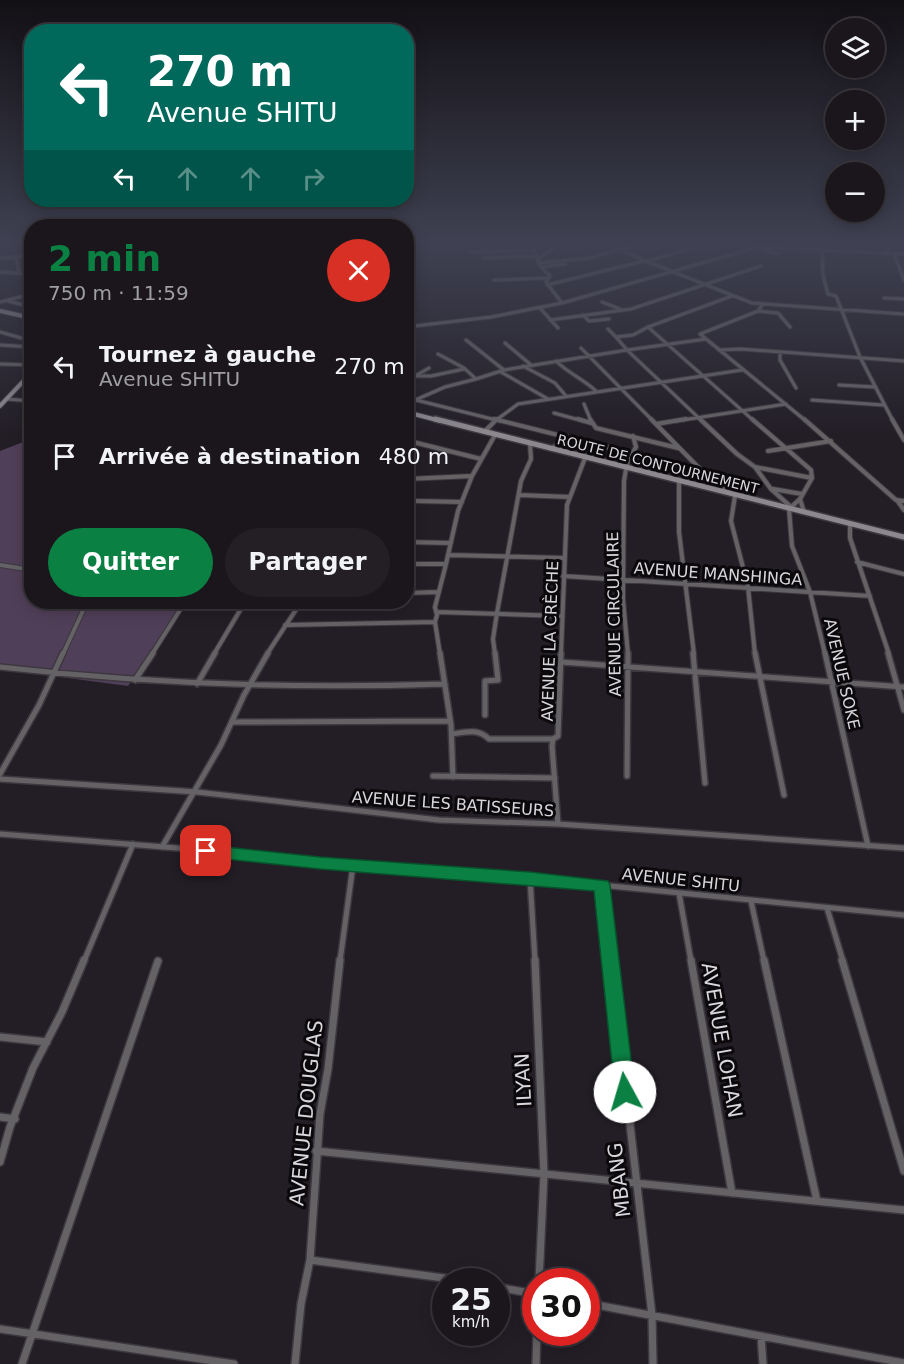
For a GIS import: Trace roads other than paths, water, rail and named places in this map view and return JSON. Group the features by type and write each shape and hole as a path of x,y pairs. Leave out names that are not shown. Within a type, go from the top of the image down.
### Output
{"street":[{"path":"414,326 491,317 546,307"},
{"path":"614,307 622,310"},
{"path":"550,320 636,307"},
{"path":"616,337 633,335 648,327 704,307"},
{"path":"758,310 760,307"},
{"path":"804,307 904,314"},
{"path":"540,308 558,328"},
{"path":"841,309 860,357 883,405 904,440"},
{"path":"0,310 24,316"},
{"path":"790,327 778,313 758,310 700,334 831,441 904,510"},
{"path":"583,315 588,321 609,318"},
{"path":"608,329 627,350 737,454 755,466 771,489 790,508 801,497 812,478 811,470 701,376 648,327"},
{"path":"0,332 24,339"},
{"path":"416,399 451,385 530,364 706,339"},
{"path":"466,340 502,371 548,399"},
{"path":"505,343 530,364"},
{"path":"0,345 24,346"},
{"path":"580,348 710,477 735,496 730,513 731,521 748,588 753,643 784,795"},
{"path":"718,350 904,361"},
{"path":"780,352 780,360 796,388"},
{"path":"438,354 476,379"},
{"path":"556,361 564,369 582,378 596,392"},
{"path":"0,364 24,365"},
{"path":"523,366 555,383 566,396"},
{"path":"429,368 415,376 431,376 464,369"},
{"path":"484,432 516,405 742,370"},
{"path":"0,406 24,380"},
{"path":"839,385 875,387"},
{"path":"6,399 24,400"},
{"path":"416,399 630,453"},
{"path":"812,400 883,405"},
{"path":"584,404 590,413 591,423"},
{"path":"656,424 786,404"},
{"path":"554,413 591,423 596,428 681,448"},
{"name":"ROUTE DE CONTOURNEMENT","path":"414,414 904,537"},
{"path":"453,777 452,734 435,622 435,607 462,502 480,459 495,435"},
{"path":"633,436 636,444 646,440"},
{"path":"551,449 567,437"},
{"path":"768,451 831,441"},
{"path":"414,442 480,459"},
{"path":"485,715 485,681 498,680 493,639 521,481 531,459 531,444"},
{"name":"AVENUE CIRCULAIRE","path":"627,776 629,668 623,599 624,467 636,444"},
{"name":"AVENUE LA CRÈCHE","path":"558,824 552,746 553,739 558,736 567,505 585,458"},
{"path":"755,466 812,478"},
{"path":"414,479 472,476"},
{"path":"679,481 678,525 686,583 705,783"},
{"path":"771,489 801,497"},
{"path":"764,503 777,494"},
{"path":"519,495 570,497"},
{"path":"801,497 804,512"},
{"path":"896,500 904,501"},
{"path":"415,501 462,502"},
{"name":"AVENUE SOKE","path":"790,508 792,546 810,592 868,846"},
{"path":"850,524 849,533 857,561 870,596 904,710"},
{"path":"414,542 452,543"},
{"path":"449,555 564,558"},
{"path":"857,561 904,574"},
{"path":"414,564 446,564"},
{"path":"0,565 24,569"},
{"name":"AVENUE MANSHINGA","path":"563,576 870,596"},
{"path":"414,592 439,592"},
{"path":"0,776 39,705 84,609"},
{"path":"135,680 181,609"},
{"path":"196,684 241,609"},
{"path":"162,847 234,722 249,686 296,609"},
{"path":"436,612 562,616"},
{"path":"285,625 435,622"},
{"path":"561,662 904,687"},
{"path":"0,667 196,684 329,687 445,684"},
{"path":"234,722 450,720"},
{"path":"452,734 477,731 489,739 507,741 553,739"},
{"name":"AVENUE LES BATISSEURS","path":"0,776 194,792 439,820 558,824 904,848"},
{"path":"433,776 555,778"},
{"name":"AVENUE SHITU","path":"0,834 530,878 904,915"},
{"path":"0,1162 33,1068 62,1012 133,844"},
{"name":"AVENUE DOUGLAS","path":"295,1364 301,1304 309,1260 316,1151 353,865"},
{"name":"ILYAN","path":"530,878 544,1174 540,1268"},
{"name":"MBANG","path":"602,885 652,1316 653,1364"},
{"name":"AVENUE LOHAN","path":"679,893 732,1193"},
{"path":"751,901 817,1201"},
{"path":"827,908 904,1171"},
{"path":"22,1364 158,961"},
{"path":"0,1037 46,1042"},
{"path":"0,1117 15,1119"},
{"path":"316,1151 904,1210"},
{"path":"309,1260 432,1275"},
{"path":"600,1306 882,1361 904,1362"},
{"path":"0,1329 34,1332 234,1364"},
{"path":"760,1336 763,1364"},
{"path":"536,1364 537,1346"}]}
